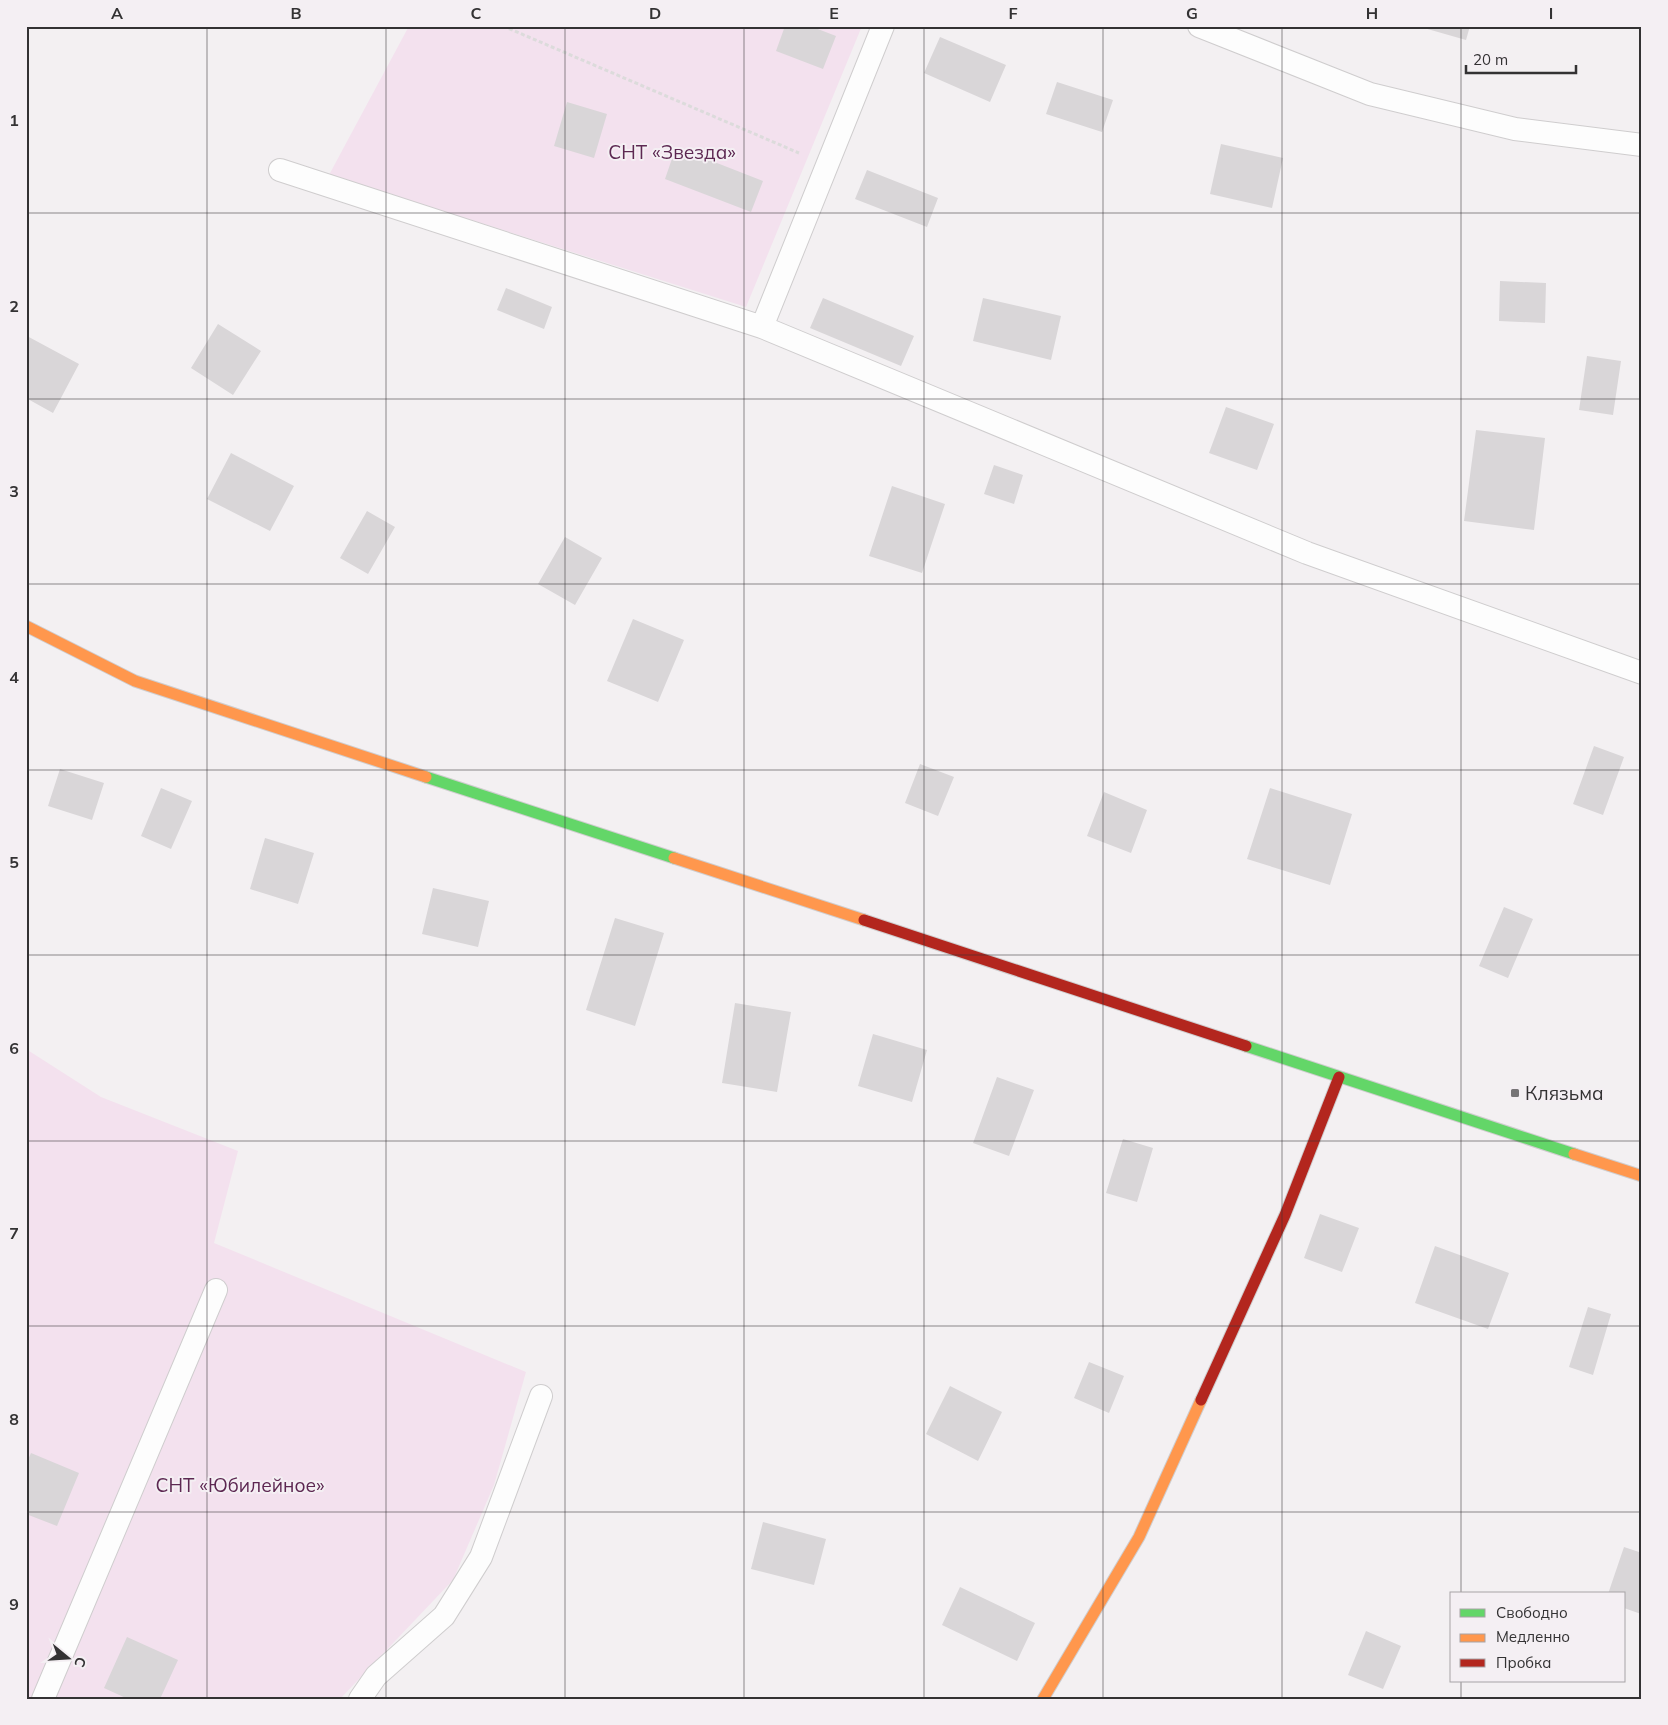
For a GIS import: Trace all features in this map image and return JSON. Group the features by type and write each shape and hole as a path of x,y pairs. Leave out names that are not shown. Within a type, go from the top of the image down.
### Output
{"main road":[{"path":"26,626 135,681 1642,1176"},
{"path":"1043,1699 1139,1536 1285,1215 1339,1077"}],"lane":[{"path":"762,327 884,26"},
{"path":"1199,26 1370,94 1516,129 1642,145"},
{"path":"280,170 762,327 1307,553 1642,673"},
{"path":"43,1699 216,1290"},
{"path":"360,1699 376,1676 444,1616 481,1557 541,1396"}],"path":[{"path":"503,26 827,165"}],"green space":[{"name":"СНТ «Звезда»","path":"409,26 862,26 746,307 329,175"},
{"name":"СНТ «Юбилейное»","path":"26,1049 101,1097 238,1151 214,1243 526,1372 494,1485 453,1580 340,1699 26,1699"}],"building":[{"path":"785,26 810,26 836,36 823,69 776,51"},
{"path":"1424,26 1470,26 1466,40 1424,28"},
{"path":"940,37 1006,65 990,102 924,73"},
{"path":"1057,82 1113,100 1102,132 1046,114"},
{"path":"567,102 607,114 594,158 554,146"},
{"path":"1221,144 1283,158 1272,208 1210,194"},
{"path":"676,147 763,181 751,212 665,179"},
{"path":"867,170 938,198 927,227 855,199"},
{"path":"1500,281 1546,283 1545,323 1499,321"},
{"path":"506,288 552,307 544,329 497,310"},
{"path":"823,298 914,336 901,366 810,328"},
{"path":"983,298 1061,316 1051,360 973,341"},
{"path":"218,324 261,351 233,395 191,368"},
{"path":"27,336 79,364 53,413 26,398"},
{"path":"1587,356 1621,361 1613,415 1579,410"},
{"path":"1226,407 1274,424 1257,470 1209,453"},
{"path":"1476,430 1545,438 1534,530 1464,521"},
{"path":"231,453 294,486 270,531 207,499"},
{"path":"994,465 1023,475 1014,504 984,494"},
{"path":"892,486 945,504 922,573 869,556"},
{"path":"367,511 395,527 368,574 340,558"},
{"path":"565,537 602,558 575,605 538,584"},
{"path":"633,619 684,640 658,702 607,681"},
{"path":"1594,746 1624,757 1603,815 1573,804"},
{"path":"920,764 954,777 938,816 905,803"},
{"path":"60,769 104,783 92,820 48,806"},
{"path":"161,788 192,801 171,849 141,836"},
{"path":"1270,788 1352,814 1330,885 1247,859"},
{"path":"1104,792 1147,810 1131,853 1087,836"},
{"path":"265,838 314,853 298,904 250,889"},
{"path":"433,888 489,901 478,947 422,934"},
{"path":"1504,907 1533,919 1508,978 1479,966"},
{"path":"615,918 664,933 635,1026 586,1010"},
{"path":"735,1003 791,1012 777,1092 722,1083"},
{"path":"873,1034 927,1050 912,1102 858,1086"},
{"path":"997,1077 1034,1090 1009,1156 973,1143"},
{"path":"1123,1139 1153,1148 1137,1202 1106,1193"},
{"path":"1320,1214 1359,1228 1342,1272 1304,1258"},
{"path":"1435,1246 1509,1273 1488,1329 1415,1303"},
{"path":"1588,1307 1611,1314 1593,1375 1569,1367"},
{"path":"1089,1362 1124,1376 1109,1413 1074,1398"},
{"path":"950,1386 1002,1412 978,1461 926,1434"},
{"path":"31,1453 79,1473 57,1526 26,1514 26,1464"},
{"path":"763,1522 826,1539 814,1585 751,1569"},
{"path":"1624,1547 1642,1553 1641,1614 1626,1609 1626,1592 1609,1592"},
{"path":"960,1587 1035,1623 1017,1661 942,1625"},
{"path":"1366,1631 1401,1646 1383,1689 1348,1675"},
{"path":"127,1637 178,1660 160,1699 128,1699 104,1688"}],"traffic: fast":[{"path":"426,777 674,858"},
{"path":"1246,1046 1574,1154"}],"traffic: slow":[{"path":"26,626 135,681 426,777"},
{"path":"674,858 864,920"},
{"path":"1574,1154 1642,1176"},
{"path":"1043,1699 1139,1537 1201,1400"}],"traffic: jam":[{"path":"864,920 1246,1046"},
{"path":"1201,1400 1285,1215 1339,1077"}],"place":[{"name":"Клязьма","path":"1515,1093"}]}
